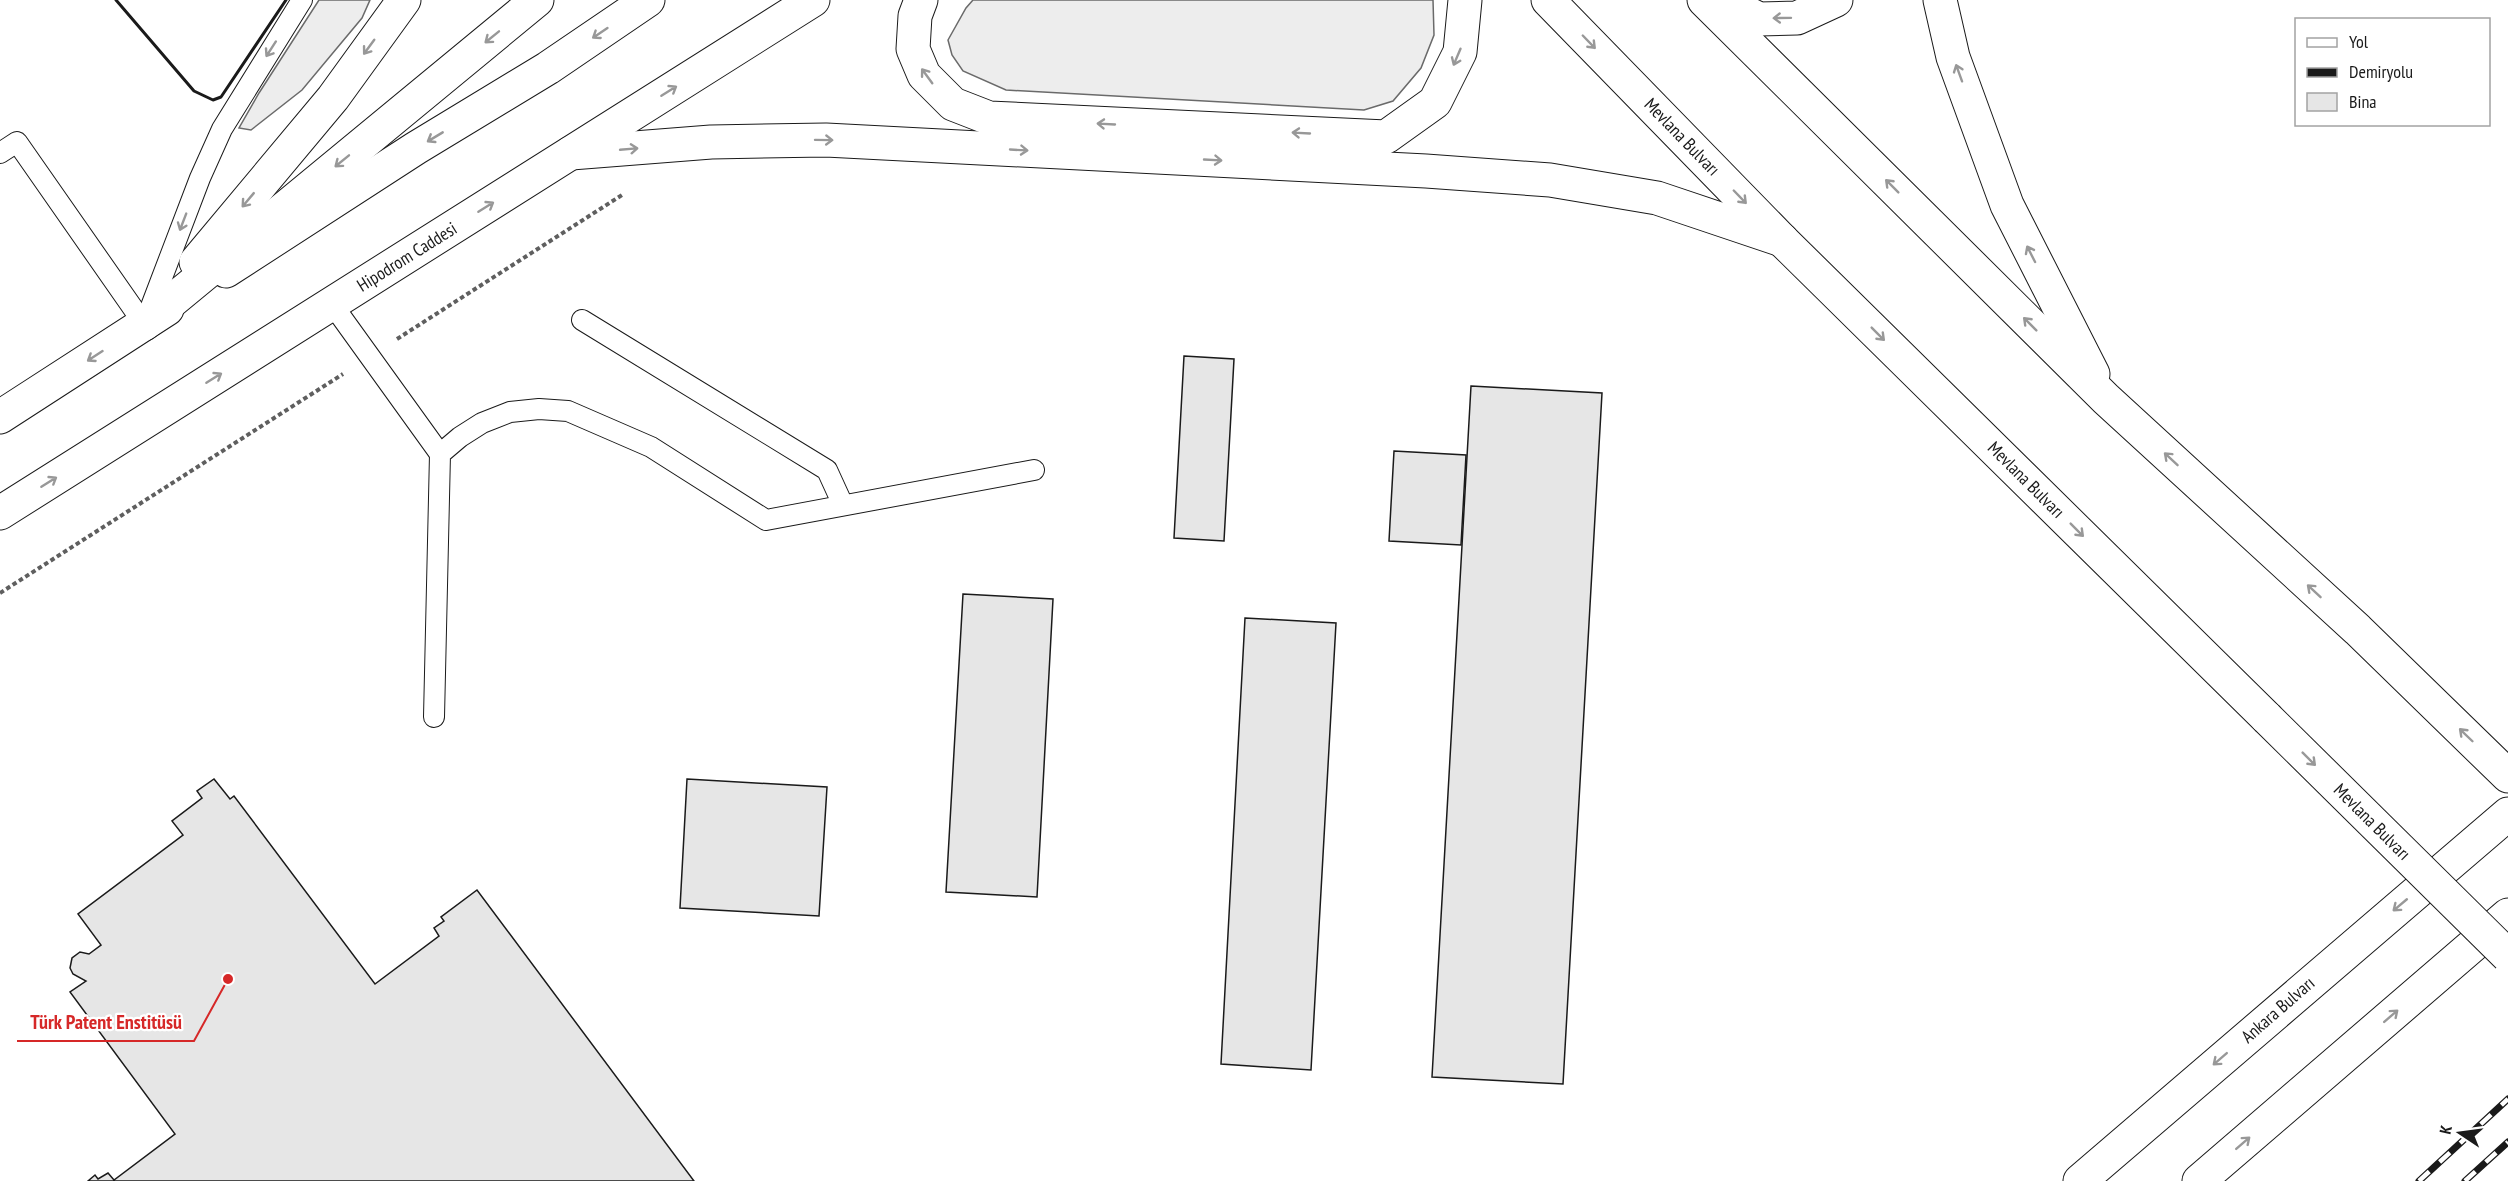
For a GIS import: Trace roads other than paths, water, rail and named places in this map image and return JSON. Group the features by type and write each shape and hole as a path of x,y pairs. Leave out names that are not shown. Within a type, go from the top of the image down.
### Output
{"main road":[{"path":"144,324 333,98 404,0"},
{"path":"144,324 537,0"},
{"path":"0,417 416,148 548,68 648,0"},
{"name":"Hipodrom Caddesi","path":"0,513 813,0"},
{"path":"921,0 915,16 913,49 924,75 953,104 989,118 1386,137 1435,102 1460,52 1465,0"},
{"name":"Mevlana Bulvarı","path":"1548,0 1782,240 2508,956"},
{"path":"1704,0 2106,399 2358,630 2508,776"},
{"path":"1721,0 1759,19 1797,18 1836,0"},
{"path":"1940,0 1953,57 2007,206 2106,399"},
{"path":"571,153 711,142 826,140 1426,171 1550,180 1657,198 1782,240"},
{"name":"Ankara Bulvarı","path":"2080,1181 2508,814"},
{"path":"2199,1181 2508,915"}],"lane":[{"path":"144,324 200,178 222,129 302,0"},
{"path":"0,153 17,142 144,324"},
{"path":"332,304 440,454 434,717"},
{"path":"582,320 827,470 843,505"},
{"path":"440,454 460,436 482,423 510,412 539,409 568,411 651,447 766,520 1034,470"}],"railway":[{"path":"2419,1181 2508,1099"},
{"path":"2465,1181 2508,1142"}],"place":[{"name":"Türk Patent Enstitüsü","path":"228,979"}]}
